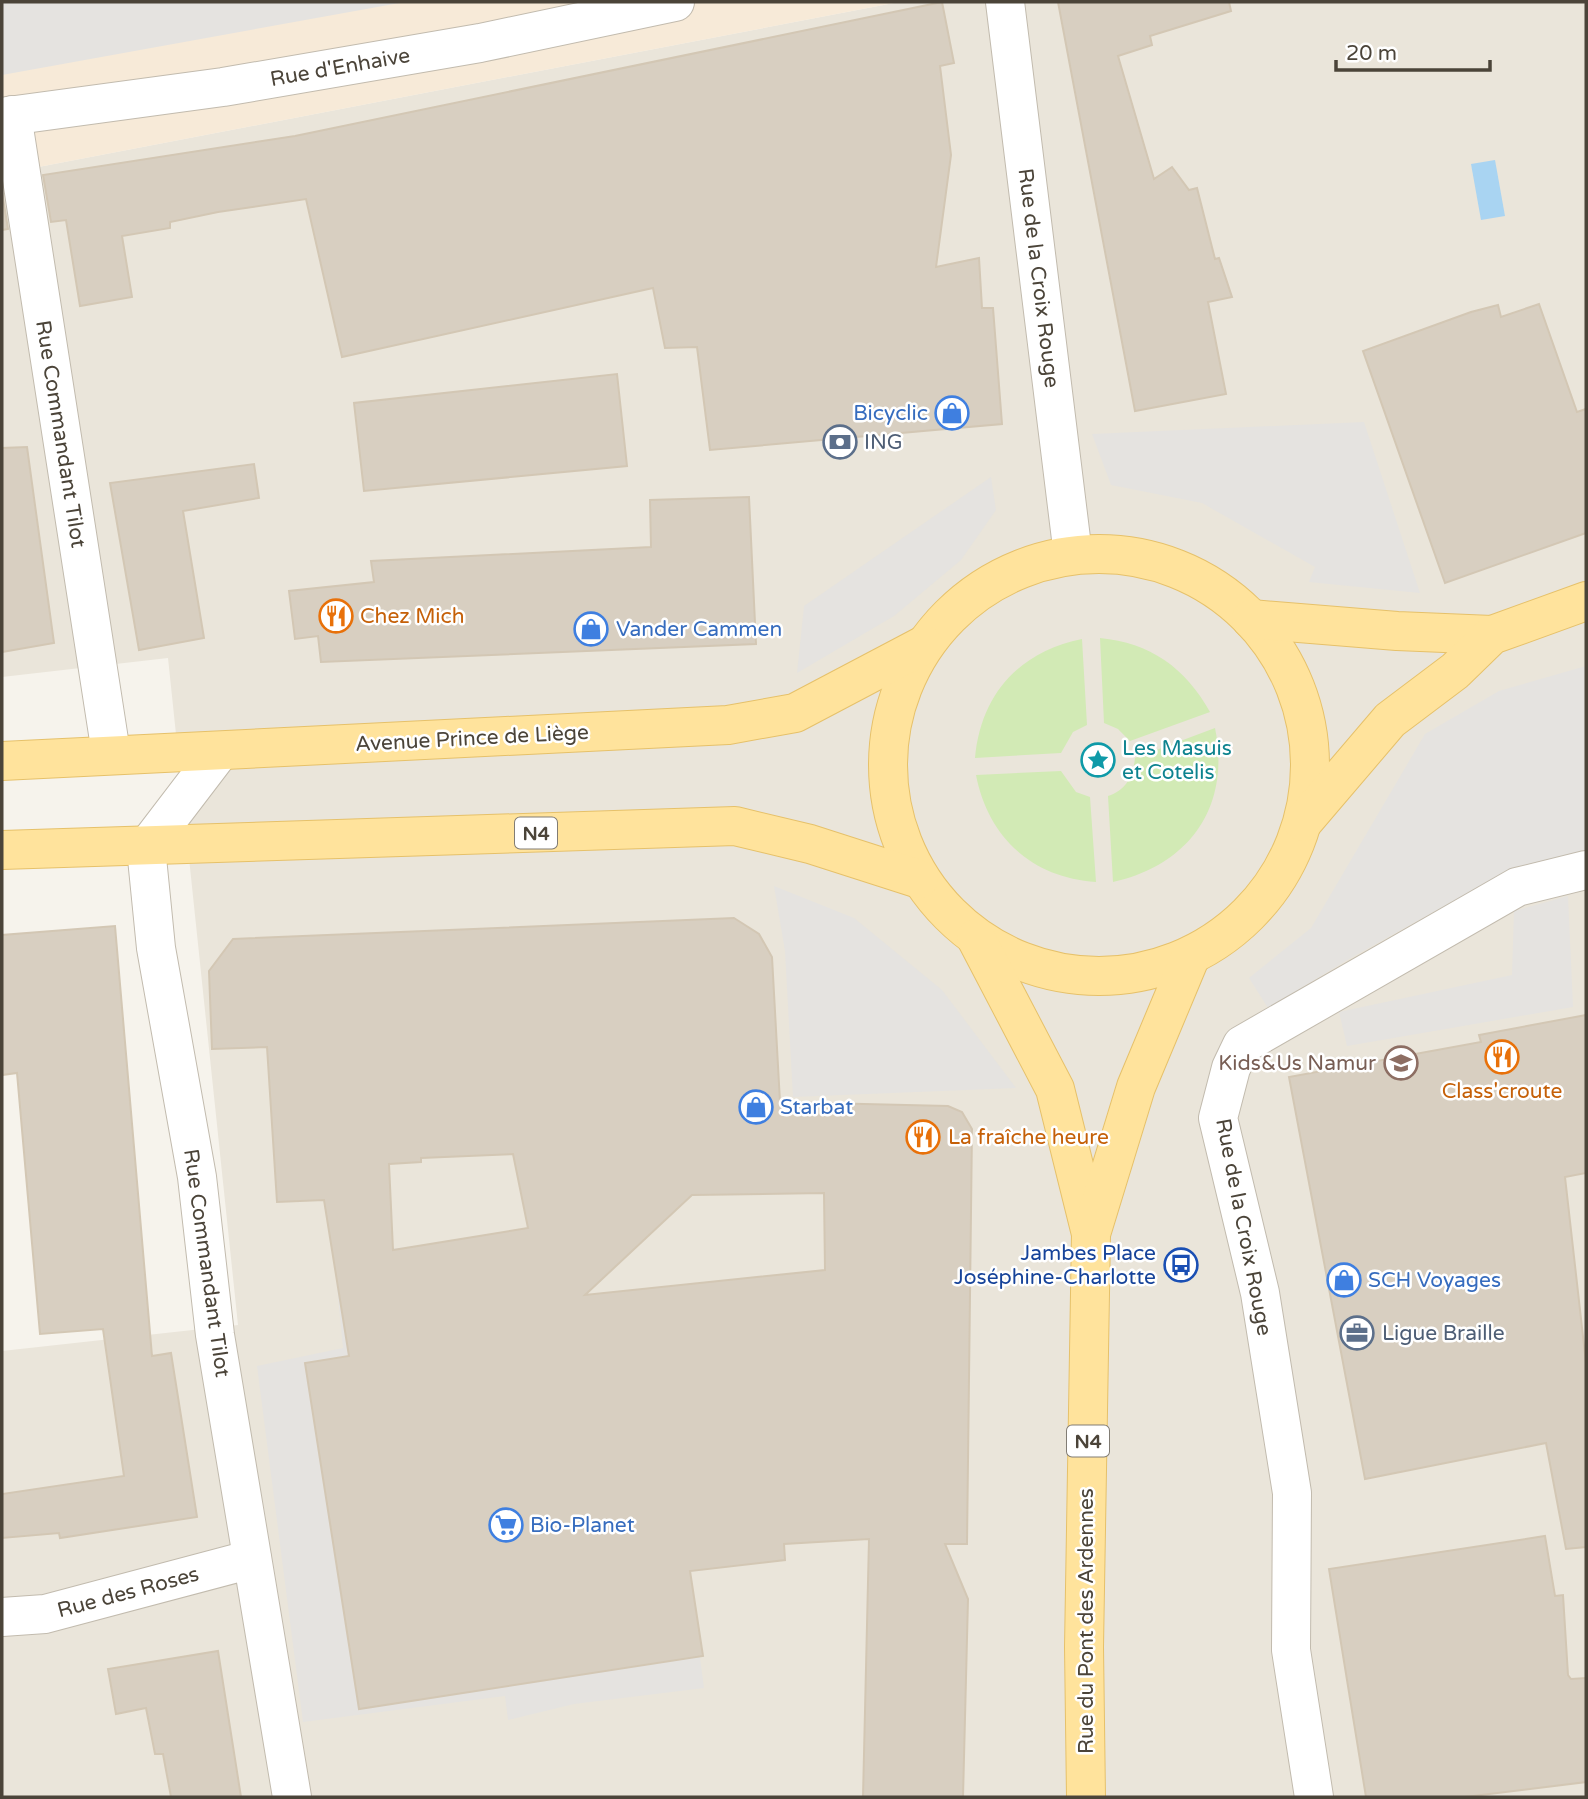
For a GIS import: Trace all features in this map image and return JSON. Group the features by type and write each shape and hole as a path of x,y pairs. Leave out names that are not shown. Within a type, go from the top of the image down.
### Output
{"main road":[{"path":"1073,555 1121,555 1170,566 1213,588 1251,619 1284,663 1305,714 1311,768 1303,822 1279,877 1241,924 1190,958 1118,977 1043,971 976,938 945,911 919,879 894,823 887,761 897,700 924,645 964,601 1015,570 1073,555"},
{"path":"1251,619 1397,631 1492,635 1586,601"},
{"path":"1303,822 1390,720 1455,671 1492,635"},
{"name":"Avenue Prince de Liège","path":"2,761 111,753 220,751 728,725 795,713 924,645"},
{"name":"N4","path":"2,850 146,848 735,826 810,844 919,879"},
{"name":"Rue du Pont des Ardennes","path":"976,938 1055,1088 1091,1234 1084,1647 1086,1797"},
{"name":"Rue du Pont des Ardennes","path":"1091,1234 1136,1087 1190,958"}],"street":[{"name":"Rue d'Enhaive","path":"7,116 223,87 439,50 675,2"},
{"name":"Rue de la Croix Rouge","path":"1005,2 1073,555"},
{"name":"Rue Commandant Tilot","path":"7,116 111,753"},
{"path":"146,848 220,751"},
{"name":"Rue Commandant Tilot","path":"146,848 156,948 197,1177 215,1335 292,1797"},
{"name":"Rue de la Croix Rouge","path":"1314,1797 1290,1650 1292,1493 1260,1293 1218,1118 1231,1068 1242,1045 1397,959 1517,887 1586,870"},
{"name":"Rue des Roses","path":"2,1617 45,1614 252,1559"}],"shaded area":[{"path":"2,2 899,2 2,174"},
{"path":"2,2 405,2 2,75"},
{"path":"899,2 1586,2 1586,1797 2,1797 2,1351 238,1325 168,658 2,677 2,174"},
{"path":"1364,422 1420,593 1309,582 1315,567 1202,503 1111,485 1092,434"},
{"path":"991,477 996,510 961,560 894,616 797,673 804,606"},
{"path":"1586,666 1586,853 1514,867 1349,959 1268,1008 1249,978 1311,928 1425,734 1499,691"},
{"path":"774,886 854,918 942,990 1016,1088 793,1097 785,951"},
{"path":"1568,896 1573,1007 1347,1046 1339,1012 1512,975 1514,911"},
{"name":"Bio-Planet","path":"496,1236 662,1371 704,1688 574,1704 508,1720 505,1696 303,1722 257,1366 343,1348 334,1256"}],"green space":[{"path":"1100,638 1135,645 1164,660 1189,682 1210,712 1130,741 1118,729 1104,723"},
{"path":"1082,639 1087,725 1073,732 1061,753 975,758 985,714 1007,679 1022,665 1040,654"},
{"path":"1215,728 1217,783 1210,807 1199,828 1164,862 1140,874 1113,882 1108,796 1128,782 1135,758"},
{"path":"1061,771 1076,792 1090,797 1096,882 1073,879 1052,872 1033,863 1016,850 1002,835 991,817 976,775"}],"water":[{"path":"1495,160 1505,216 1481,220 1471,164"}],"building":[{"path":"942,2 954,63 940,66 951,155 936,267 979,258 982,308 993,308 1002,424 710,450 697,347 665,348 653,288 342,357 306,199 218,212 170,222 170,228 122,236 132,297 80,306 66,220 51,222 43,175 295,136"},
{"path":"1058,2 1229,2 1231,11 1150,36 1152,45 1118,56 1154,179 1172,167 1189,190 1197,188 1215,259 1219,258 1232,297 1208,302 1226,394 1135,411"},
{"path":"2,192 8,229 2,230"},
{"path":"1539,304 1577,412 1586,409 1586,533 1445,583 1363,351 1471,312 1498,305 1501,317"},
{"path":"617,374 627,466 364,491 354,403"},
{"path":"27,447 54,643 2,652 2,448"},
{"path":"254,464 259,498 183,511 204,638 139,650 110,483"},
{"path":"749,497 756,644 321,662 318,636 295,639 289,591 374,582 371,561 651,547 650,500"},
{"path":"734,918 759,934 772,957 780,1102 948,1106 962,1112 972,1129 967,1544 945,1544 968,1599 963,1797 863,1797 869,1539 784,1544 785,1560 690,1571 703,1656 359,1709 305,1363 349,1356 324,1200 277,1202 267,1047 212,1049 209,971 233,939","holes":["513,1154 528,1228 393,1250 389,1164 421,1162 421,1158","824,1193 825,1270 585,1295 692,1195"]},
{"path":"115,926 152,1356 171,1353 197,1517 60,1538 59,1533 2,1538 2,1494 124,1476 103,1329 40,1334 17,1073 2,1075 2,935"},
{"path":"1586,1015 1586,1173 1565,1177 1586,1363 1586,1547 1566,1549 1546,1443 1365,1479 1289,1077 1481,1042 1479,1035"},
{"path":"1545,1536 1555,1596 1563,1595 1568,1675 1571,1679 1586,1678 1586,1782 1465,1797 1366,1797 1329,1569"},
{"path":"218,1651 241,1797 171,1797 163,1754 155,1754 146,1708 116,1714 108,1669"}],"place":[{"name":"Bicyclic","path":"952,413"},
{"name":"ING","path":"840,442"},
{"name":"Chez Mich","path":"336,616"},
{"name":"Vander Cammen","path":"591,629"},
{"name":"Les Masuis et Cotelis","path":"1098,760"},
{"name":"Class'croute","path":"1502,1057"},
{"name":"Kids&Us Namur","path":"1401,1063"},
{"name":"Starbat","path":"756,1107"},
{"name":"La fraîche heure","path":"923,1137"},
{"name":"Jambes Place Joséphine-Charlotte","path":"1181,1265"},
{"name":"SCH Voyages","path":"1344,1280"},
{"name":"Ligue Braille","path":"1357,1333"},
{"name":"Bio-Planet","path":"506,1525"}]}
